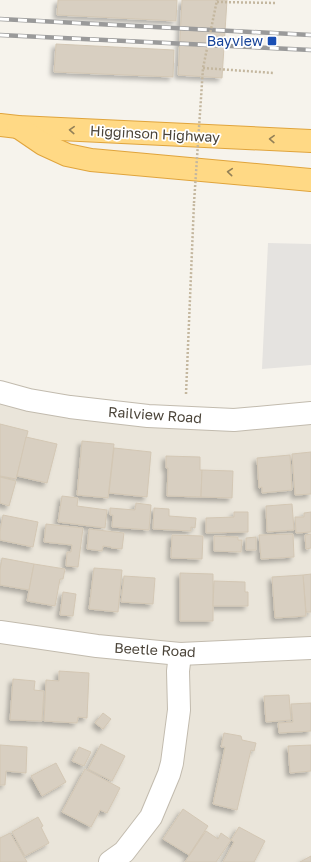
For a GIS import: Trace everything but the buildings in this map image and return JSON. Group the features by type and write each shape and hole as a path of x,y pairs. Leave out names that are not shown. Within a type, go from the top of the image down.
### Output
{"highway":[{"name":"Higginson Highway","path":"9,126 311,141"},
{"path":"9,126 68,155 91,160 311,180"}],"street":[{"name":"Railview Road","path":"0,392 29,400 70,407 148,416 234,420 311,413"},
{"name":"Beetle Road","path":"0,632 97,646 180,654 311,648"},
{"path":"110,862 124,852 151,817 169,774 172,764 179,710 178,671 180,654"}],"path":[{"path":"185,418 194,203 203,68 217,1 277,3"},
{"path":"203,68 274,73"}],"shaded area":[{"path":"268,243 311,244 311,365 262,369"},
{"path":"0,394 28,401 311,415 311,862 0,862"}],"railway":[{"path":"0,19 311,35"},
{"path":"0,35 311,50"}],"place":[{"name":"Bayview","path":"272,41"}]}
